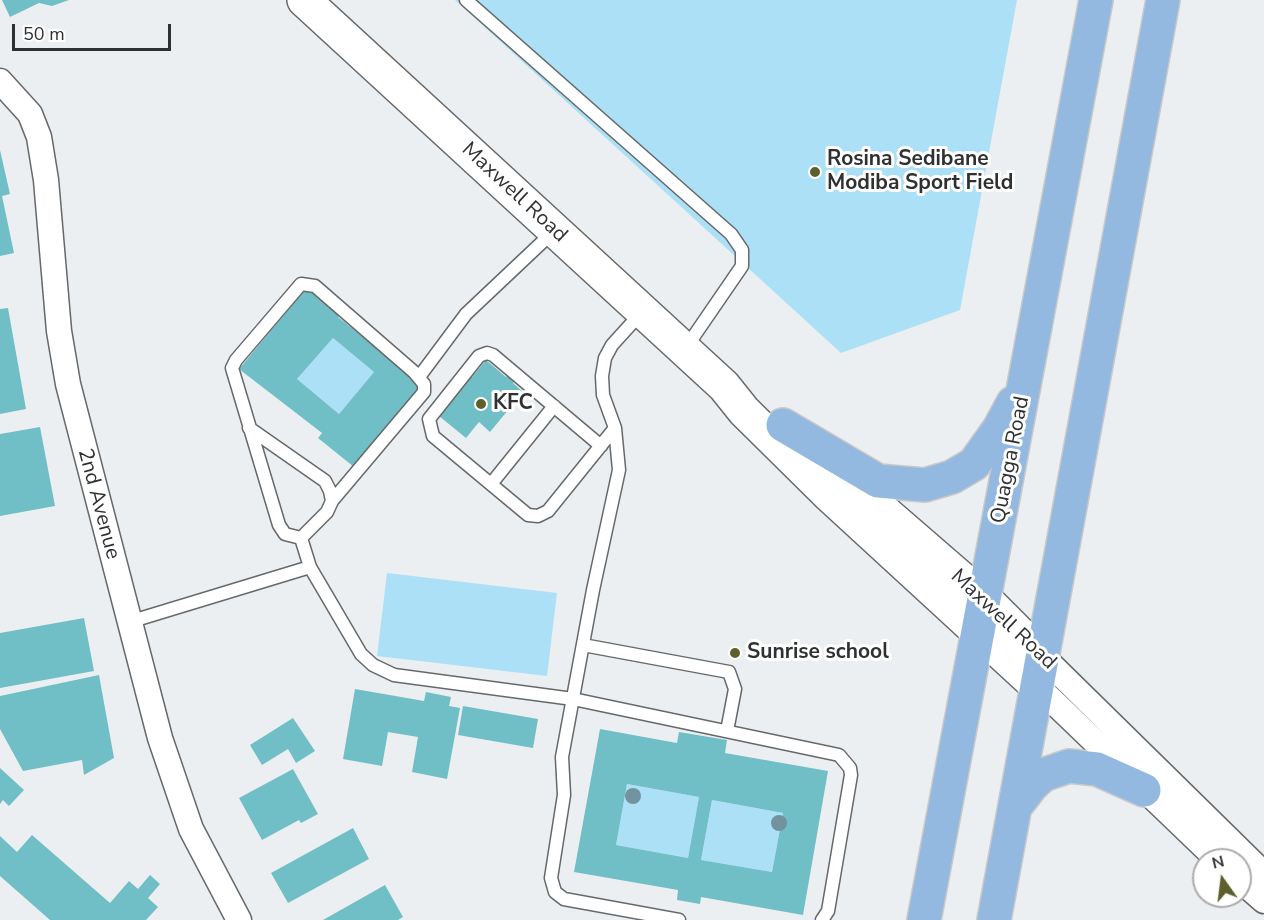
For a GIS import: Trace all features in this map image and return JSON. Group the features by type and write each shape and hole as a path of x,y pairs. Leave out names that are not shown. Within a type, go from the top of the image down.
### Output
{"main road":[{"name":"Quagga Road","path":"924,920 1096,0"},
{"path":"994,920 1163,0"},
{"path":"783,425 878,481 925,484 952,477 974,464 999,429 1027,378"},
{"path":"1015,807 1043,775 1069,766 1097,769 1144,790"}],"street":[{"name":"Maxwell Road","path":"304,0 724,386 744,411 828,494 977,631 1040,672 1264,874"},
{"name":"2nd Avenue","path":"0,81 30,114 39,136 46,180 59,331 68,384 129,622 180,803 230,916"},
{"name":"Maxwell Road","path":"724,386 751,400 783,425 984,598 1040,672 1144,790 1205,848"},
{"path":"1252,890 1264,901"}],"lane":[{"path":"466,0 731,234 742,250 742,266 685,350"},
{"path":"419,377 466,314 555,231"},
{"path":"302,285 315,286 419,377 424,384 424,392 332,501 327,512 301,538 285,534 279,525 232,368 236,360 302,285"},
{"path":"643,311 612,345 605,358 602,376 603,395 615,428 618,481 562,757 564,795 551,869 555,892 564,899 679,920"},
{"path":"601,446 493,355 487,353 479,357 432,413 429,426 434,436 528,515 538,516 548,511 601,446 615,428"},
{"path":"491,484 554,406"},
{"path":"249,428 325,481 332,501"},
{"path":"301,538 310,567 361,654 373,665 394,675 573,699 839,755 850,768 830,902 822,920"},
{"path":"129,622 310,567"},
{"path":"583,645 729,672 735,688 727,731"}],"shaded area":[{"name":"Rosina Sedibane Modiba Sport Field","path":"455,0 1017,0 960,310 841,353"},
{"path":"333,338 374,372 339,414 297,379"},
{"path":"387,573 557,593 547,676 377,656"},
{"path":"627,784 699,797 688,858 616,845"},
{"path":"712,800 783,813 772,872 701,860"}],"building":[{"path":"2,0 69,0 52,6 39,3 10,17"},
{"path":"0,150 10,194 2,196 14,253 0,256"},
{"path":"307,287 341,314 338,317 422,385 354,467 318,438 322,433 239,369","holes":["333,338 374,372 339,414 297,379"]},
{"path":"8,308 26,409 0,414 0,309"},
{"name":"KFC","path":"486,360 506,377 510,372 517,378 513,383 523,392 490,432 479,422 466,438 439,416 466,384 462,380 467,374 472,377"},
{"path":"40,427 55,506 0,516 0,434"},
{"path":"84,618 94,671 0,688 0,633"},
{"path":"99,675 114,758 84,775 82,760 23,771 0,729 0,696"},
{"path":"355,689 424,701 426,692 451,697 449,706 460,708 447,779 412,772 418,737 388,732 382,766 343,759"},
{"path":"463,706 538,719 533,748 458,735"},
{"path":"293,718 315,751 296,763 288,749 262,765 250,745"},
{"path":"600,729 677,743 679,732 727,740 725,753 828,771 803,915 701,897 700,904 677,900 678,890 574,872","holes":["627,784 699,797 688,858 616,845","712,800 783,813 772,872 701,860"]},
{"path":"0,768 24,790 9,806 3,800 0,804"},
{"path":"293,769 318,814 301,823 299,820 262,840 239,798"},
{"path":"353,828 369,859 288,903 271,873"},
{"path":"32,835 110,903 129,881 138,889 150,875 160,884 148,898 158,907 146,920 50,920 0,876 0,836 17,852"},
{"path":"385,885 403,917 398,920 323,920"}],"place":[{"name":"Rosina Sedibane Modiba Sport Field","path":"815,172"},
{"name":"KFC","path":"481,404"},
{"name":"Sunrise school","path":"735,653"}]}
